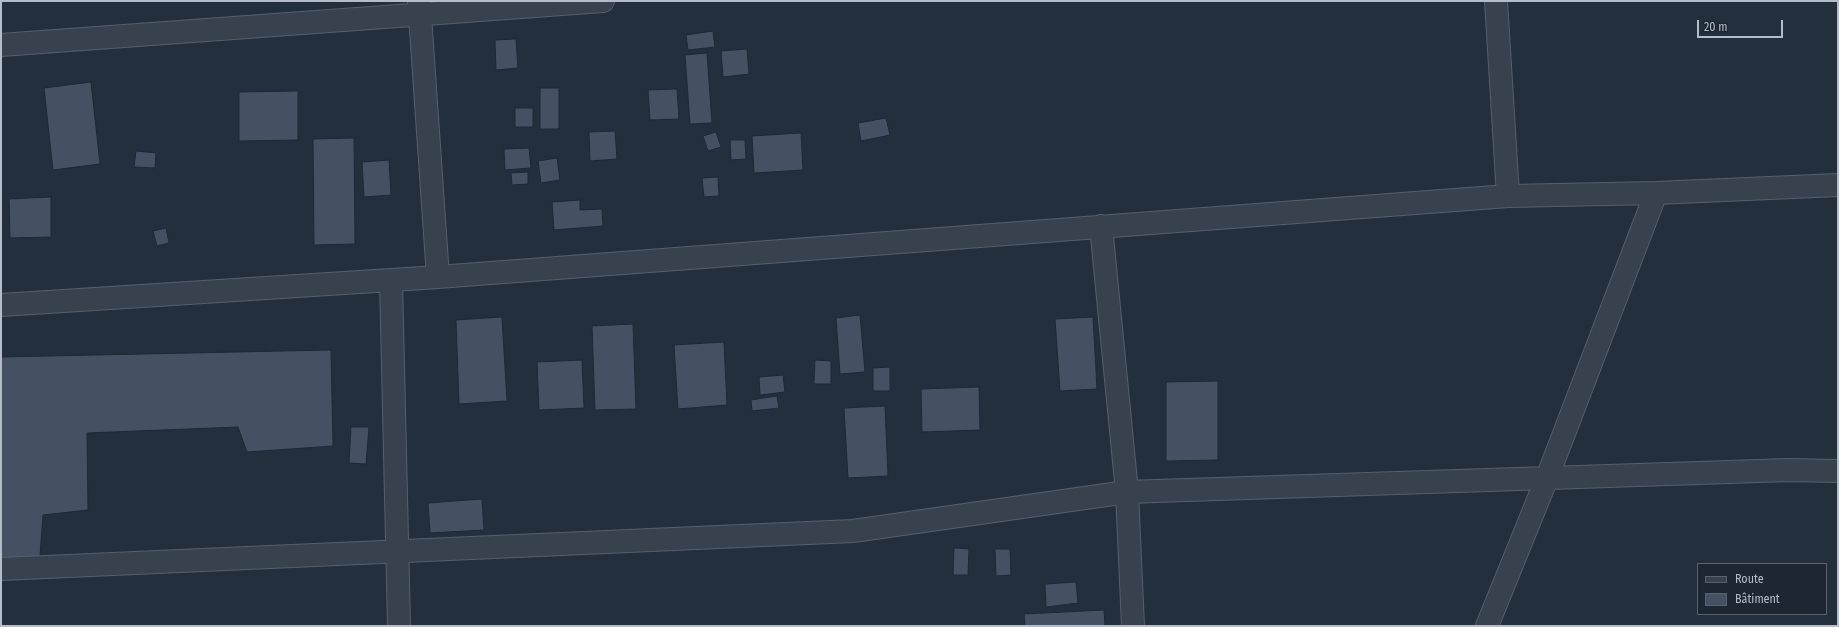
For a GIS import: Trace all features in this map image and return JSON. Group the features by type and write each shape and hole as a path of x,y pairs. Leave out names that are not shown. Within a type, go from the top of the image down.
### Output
{"street":[{"path":"1,45 420,8 603,1"},
{"path":"1496,1 1508,196"},
{"path":"420,8 438,277"},
{"path":"1,306 438,277 1508,196 1656,193 1838,185"},
{"path":"1487,626 1547,478 1656,193"},
{"path":"1101,226 1127,492 1133,626"},
{"path":"391,280 399,626"},
{"path":"1,569 398,550 853,531 1127,492 1789,470 1838,471"}],"building":[{"path":"713,31 715,47 688,50 686,35"},
{"path":"516,39 518,68 496,70 495,40"},
{"path":"747,49 749,74 723,77 721,51"},
{"path":"707,53 712,123 690,124 685,55"},
{"path":"91,82 100,164 53,170 44,88"},
{"path":"540,88 559,88 559,129 540,129"},
{"path":"677,89 679,119 650,120 648,90"},
{"path":"298,91 298,140 239,141 239,92"},
{"path":"515,108 533,108 533,127 515,127"},
{"path":"886,118 890,135 861,141 858,123"},
{"path":"615,131 617,159 590,161 589,132"},
{"path":"716,132 721,147 708,151 703,136"},
{"path":"801,133 803,170 754,173 752,136"},
{"path":"354,138 355,244 314,245 313,139"},
{"path":"730,140 745,140 746,159 731,160"},
{"path":"529,148 531,168 505,170 504,149"},
{"path":"136,151 156,153 155,168 134,167"},
{"path":"557,158 560,180 541,183 538,161"},
{"path":"389,160 391,195 364,197 362,162"},
{"path":"528,172 528,184 512,185 511,173"},
{"path":"718,177 719,196 704,197 702,178"},
{"path":"51,197 51,237 10,238 9,199"},
{"path":"580,200 580,210 602,209 603,226 554,230 552,202"},
{"path":"166,228 169,243 157,246 153,231"},
{"path":"860,315 865,372 840,374 836,318"},
{"path":"502,317 507,401 459,404 456,320"},
{"path":"1093,317 1097,389 1060,391 1055,319"},
{"path":"633,324 636,409 595,410 592,326"},
{"path":"724,342 727,405 678,409 674,345"},
{"path":"331,350 333,446 247,452 238,427 87,433 88,510 43,515 40,556 1,564 1,357"},
{"path":"582,360 584,408 539,410 537,362"},
{"path":"815,360 831,361 831,384 814,384"},
{"path":"890,367 890,391 873,391 873,368"},
{"path":"783,375 785,392 760,395 759,377"},
{"path":"1218,381 1218,460 1166,461 1166,382"},
{"path":"979,387 980,430 922,432 921,389"},
{"path":"777,396 779,408 752,411 751,400"},
{"path":"885,406 888,476 848,478 844,408"},
{"path":"351,427 369,427 366,464 349,463"},
{"path":"482,499 484,530 430,533 428,503"},
{"path":"954,548 969,549 968,575 953,575"},
{"path":"995,549 1010,549 1011,575 996,576"},
{"path":"1076,582 1078,603 1046,607 1045,584"},
{"path":"1104,610 1105,626 1025,626 1024,614"}]}
